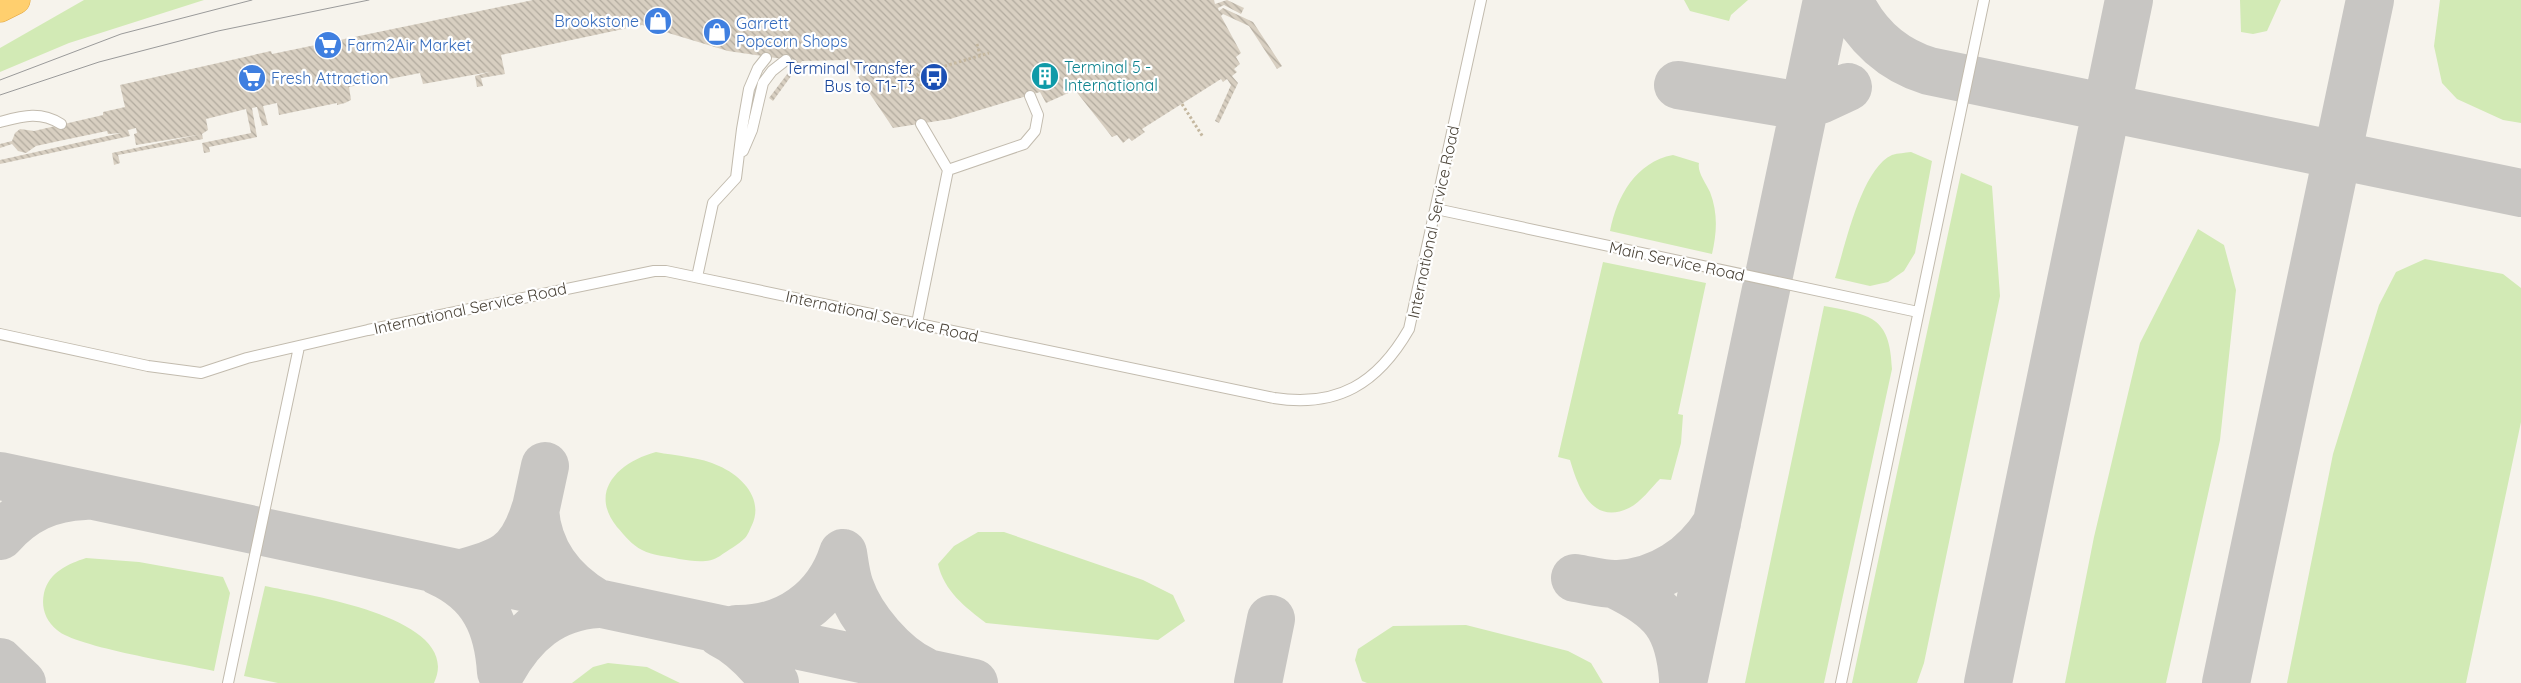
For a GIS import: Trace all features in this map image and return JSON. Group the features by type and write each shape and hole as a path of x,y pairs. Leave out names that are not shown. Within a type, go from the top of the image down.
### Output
{"highway":[{"path":"0,8 16,0"}],"lane":[{"name":"International Service Road","path":"0,334 148,366 201,373 247,358 480,305 654,271 697,277 1274,398 1298,402 1335,397 1367,381 1394,354 1410,329 1481,0"},
{"path":"1841,683 1984,0"},
{"path":"697,277 713,203 736,178 749,89 758,68 766,58"},
{"path":"740,159 752,130 763,83 772,71 786,60"},
{"path":"948,170 1024,144 1035,131 1038,116 1030,96"},
{"path":"0,122 36,114 50,117 62,124"},
{"path":"917,323 948,170 921,124"},
{"name":"Main Service Road","path":"1436,209 1918,312"},
{"path":"228,683 299,347"}],"path":[{"path":"977,44 980,55"},
{"path":"921,86 918,74 989,52"},
{"path":"1182,104 1203,137"}],"green space":[{"path":"84,0 204,0 69,43 0,72 0,48"},
{"path":"1684,0 1748,0 1731,15 1729,21 1690,11"},
{"path":"2240,0 2281,0 2267,31 2253,34 2241,32"},
{"path":"2440,0 2521,0 2521,123 2503,120 2457,99 2442,83 2434,46"},
{"path":"1911,152 1932,161 1915,253 1904,271 1888,282 1870,286 1835,278 1849,229 1871,176 1881,163 1892,155"},
{"path":"1673,155 1699,163 1701,174 1710,192 1714,207 1716,230 1712,254 1610,231 1618,205 1630,182 1649,165"},
{"path":"1961,173 1992,186 2000,296 1924,663 1917,683 1852,683"},
{"path":"2198,229 2224,245 2236,290 2220,440 2166,683 2065,683 2094,537 2140,343"},
{"path":"2425,259 2503,274 2521,288 2521,422 2466,683 2287,683 2333,454 2379,305 2396,272"},
{"path":"1603,262 1706,283 1678,414 1683,415 1681,443 1671,480 1660,479 1638,502 1629,508 1616,512 1605,512 1596,508 1582,492 1570,460 1558,457"},
{"path":"1824,306 1854,312 1875,321 1882,328 1887,338 1892,369 1824,683 1745,683"},
{"path":"656,452 712,463 728,470 743,482 753,498 755,506 752,525 745,538 715,559 700,561 651,554 638,548 629,540 617,527 609,514 606,502 607,490 612,480 630,463"},
{"path":"978,532 1004,532 1143,580 1173,595 1185,621 1158,640 986,623 956,598 945,582 938,564 954,546"},
{"path":"86,558 139,562 223,577 230,593 214,671 107,649 85,643 57,630 47,618 44,608 44,593 55,574 73,563"},
{"path":"265,586 345,603 376,613 405,626 426,641 437,660 434,683 278,683 244,676"},
{"path":"1466,625 1568,651 1591,663 1603,683 1367,683 1362,681 1355,660 1358,649 1393,626"},
{"path":"608,663 647,667 680,683 572,683 593,667"}],"building":[{"name":"Terminal 5 - International","path":"533,0 1214,0 1215,4 1227,0 1244,8 1241,14 1224,5 1218,8 1219,11 1223,8 1253,22 1282,66 1277,69 1249,26 1223,14 1221,16 1241,53 1236,57 1240,64 1234,69 1237,72 1232,76 1238,83 1219,123 1215,121 1231,85 1227,79 1223,82 1221,79 1142,129 1145,132 1132,141 1129,138 1123,143 1117,135 1112,137 1075,90 1046,103 1040,92 950,119 893,128 847,60 802,61 773,101 769,98 797,61 728,51 642,25 501,55 505,74 481,78 483,86 477,87 475,76 489,72 423,84 420,73 349,87 351,100 337,105 337,103 279,115 277,103 263,106 268,125 262,126 257,107 252,108 257,137 209,147 210,152 204,153 202,143 251,133 246,109 206,119 208,130 202,134 203,139 118,155 120,163 114,165 112,153 197,135 136,145 134,134 137,133 136,128 128,130 130,136 0,164 0,160 121,133 108,134 107,131 59,141 36,146 26,153 18,151 12,144 0,148 0,144 12,141 15,133 20,129 34,131 103,115 103,112 125,107 120,85 271,51 272,54"}],"taxiway":[{"path":"1683,683 1827,0"},
{"path":"1849,0 1863,24 1892,53 1929,71 2521,193"},
{"path":"1988,683 2129,0"},
{"path":"2226,683 2370,0"},
{"path":"1678,85 1789,104 1820,100 1848,87"},
{"path":"529,540 545,466"},
{"path":"0,476 974,683"},
{"path":"0,536 18,519 38,507 60,499 85,496"},
{"path":"458,574 487,566 508,555 523,538 535,510 537,525 546,552 562,575 584,595 597,603"},
{"path":"1575,578 1613,584 1648,579 1675,566 1687,557 1708,536 1717,523"},
{"path":"843,553 850,587 870,624 890,647 924,671"},
{"path":"736,629 755,628 772,624 788,618 803,609 827,585 843,553"},
{"path":"439,572 467,589 485,612 492,625 496,639 501,672 519,645 540,624 567,610 598,604"},
{"path":"1616,585 1646,602 1666,621 1677,645 1683,679"},
{"path":"1258,683 1271,619"},
{"path":"720,633 728,637 750,655 775,683"},
{"path":"0,662 22,683"}],"tram line":[{"path":"0,80 121,34 252,0"},
{"path":"0,95 99,62 218,31 369,0"}],"place":[{"name":"Brookstone","path":"658,21"},
{"name":"Garrett Popcorn Shops","path":"717,32"},
{"name":"Farm2Air Market","path":"328,45"},
{"name":"Terminal 5 - International","path":"1045,76"},
{"name":"Terminal Transfer Bus to T1-T3","path":"934,77"},
{"name":"Fresh Attraction","path":"252,78"}]}
